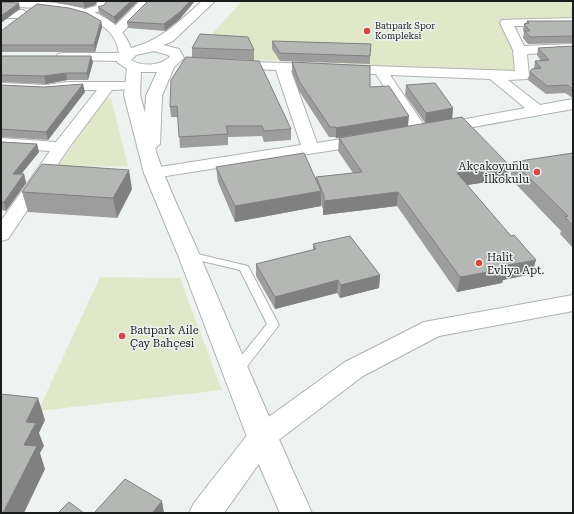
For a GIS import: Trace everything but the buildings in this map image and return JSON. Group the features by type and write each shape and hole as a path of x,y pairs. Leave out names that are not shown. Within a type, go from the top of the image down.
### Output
{"main road":[{"path":"128,59 146,48 168,38 208,1"},
{"path":"208,19 224,1"},
{"path":"1,3 38,3 86,12 117,31 125,44 132,86 132,95 153,173 189,255 262,437 296,513"},
{"path":"153,173 151,135 154,96 172,59 187,43"},
{"path":"146,48 169,49 172,59"},
{"path":"128,59 151,68 172,59"},
{"path":"206,513 262,437 354,369 433,328 573,303"}],"street":[{"path":"86,12 100,8 104,1"},
{"path":"117,31 146,1"},
{"path":"7,26 38,3"},
{"path":"1,14 23,14"},
{"path":"221,64 522,76 520,50 506,23 573,22"},
{"path":"520,50 573,48"},
{"path":"47,57 128,59"},
{"path":"282,66 311,149"},
{"path":"381,71 412,133 538,111 569,109"},
{"path":"494,75 538,111"},
{"path":"1,87 46,89 67,86 132,86"},
{"path":"1,235 61,147 107,87"},
{"path":"153,173 381,138"},
{"path":"1,143 61,147"}],"lane":[{"path":"189,255 244,268 273,325 236,371"}],"green space":[{"name":"Batıpark Spor Kompleksi","path":"242,1 572,1 573,19 516,20 526,72 224,58 205,42"},
{"path":"104,98 111,98 128,166 58,167"},
{"path":"100,277 180,278 222,390 38,411"}],"place":[{"name":"Batıpark Spor Kompleksi","path":"367,31"},
{"name":"Akçakoyunlu İlkokulu","path":"537,172"},
{"name":"Halit Evliya Apt.","path":"479,263"},
{"name":"Batıpark Aile Çay Bahçesi","path":"122,336"}]}
